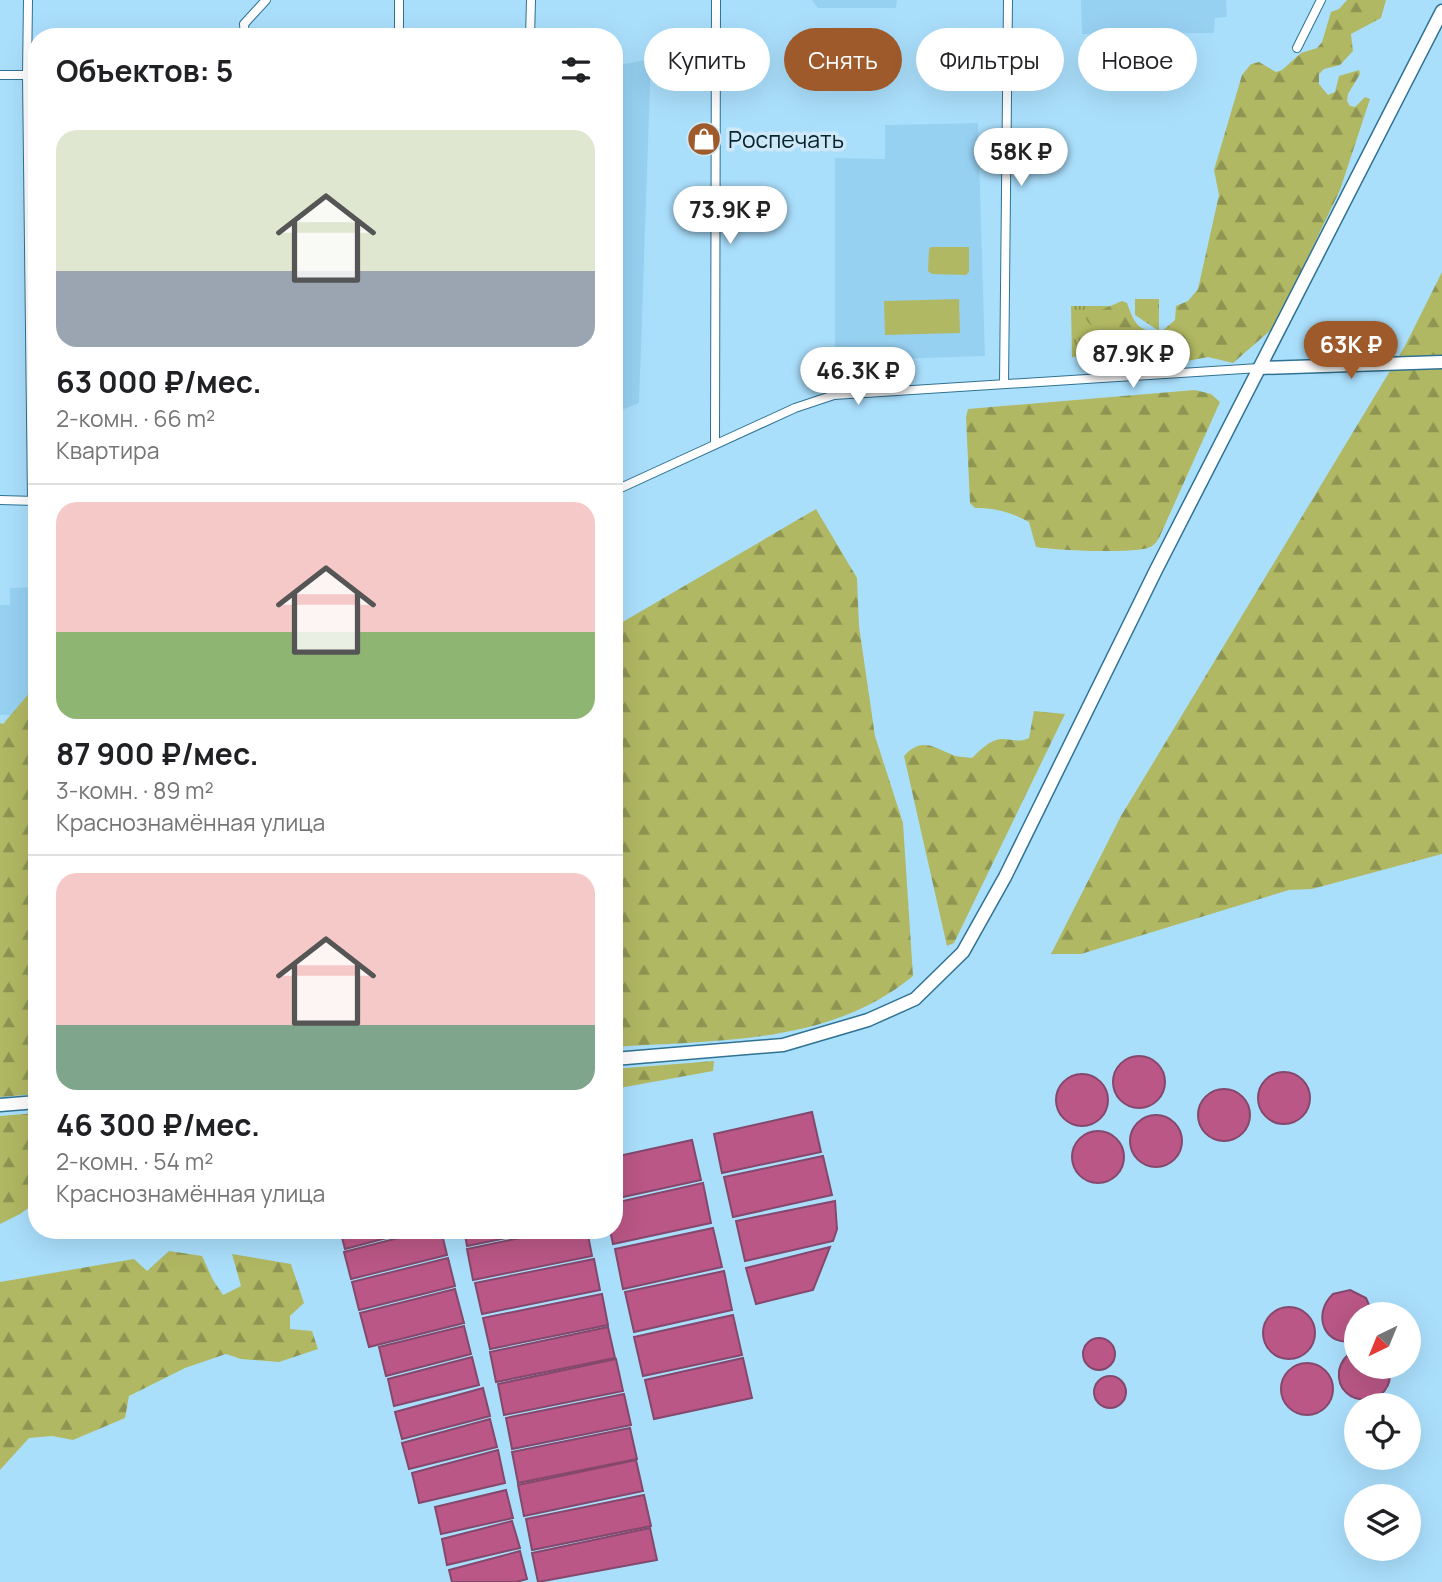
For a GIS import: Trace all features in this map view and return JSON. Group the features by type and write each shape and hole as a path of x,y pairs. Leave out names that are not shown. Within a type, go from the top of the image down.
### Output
{"main road":[{"path":"623,1058 783,1045 868,1020 915,999 963,953 1005,877 1156,570 1442,11"},
{"path":"1259,368 1442,362"},
{"path":"0,1105 28,1103"}],"street":[{"path":"28,0 28,136"},
{"path":"244,28 244,24 266,0"},
{"path":"399,0 399,28"},
{"path":"530,28 531,0"},
{"path":"715,443 716,0"},
{"path":"1004,384 1008,0"},
{"path":"1297,48 1321,0"},
{"path":"0,75 27,75"},
{"path":"623,487 795,408 834,395 1259,368"},
{"path":"0,500 28,501"}],"shaded area":[{"path":"812,0 897,0 896,8 818,8"},
{"path":"1081,0 1226,0 1227,17 1215,18 1214,33 1197,33 1197,28 1082,28"},
{"path":"644,60 644,91 650,91 639,403 623,409 623,64"},
{"path":"978,123 985,356 835,361 835,158 885,159 885,125"},
{"path":"28,587 28,700 18,715 0,715 0,605 10,605 10,588"},
{"path":"1139,1056 1149,1058 1157,1064 1163,1072 1163,1092 1157,1100 1149,1106 1139,1108 1129,1106 1121,1100 1115,1092 1113,1082 1115,1072 1121,1064 1129,1058"},
{"path":"1284,1072 1294,1074 1302,1080 1308,1088 1308,1108 1302,1116 1294,1122 1284,1124 1274,1122 1266,1116 1260,1108 1258,1098 1260,1088 1266,1080 1274,1074"},
{"path":"1082,1074 1092,1076 1100,1082 1106,1090 1106,1110 1100,1118 1092,1124 1082,1126 1072,1124 1064,1118 1058,1110 1056,1100 1058,1090 1064,1082 1072,1076"},
{"path":"1224,1089 1234,1091 1242,1097 1248,1105 1248,1125 1242,1133 1234,1139 1224,1141 1214,1139 1206,1133 1200,1125 1198,1115 1200,1105 1206,1097 1214,1091"},
{"path":"812,1112 821,1152 722,1173 714,1134"},
{"path":"1156,1115 1166,1117 1174,1123 1180,1131 1180,1151 1174,1159 1166,1165 1156,1167 1146,1165 1138,1159 1132,1151 1130,1141 1132,1131 1138,1123 1146,1117"},
{"path":"1098,1131 1108,1133 1116,1139 1122,1147 1122,1167 1116,1175 1108,1181 1098,1183 1088,1181 1080,1175 1074,1167 1072,1157 1074,1147 1080,1139 1088,1133"},
{"path":"692,1140 701,1180 623,1197 623,1155"},
{"path":"823,1156 832,1195 733,1217 724,1177"},
{"path":"703,1183 711,1223 613,1244 612,1239 623,1239 623,1201"},
{"path":"835,1201 837,1229 833,1241 745,1261 736,1221"},
{"path":"713,1228 722,1267 623,1289 615,1249"},
{"path":"342,1239 383,1239 345,1249"},
{"path":"394,1239 443,1239 447,1255 351,1279 344,1252"},
{"path":"466,1239 501,1239 467,1246"},
{"path":"515,1239 589,1239 592,1256 473,1280 467,1249"},
{"path":"830,1247 813,1290 756,1304 746,1268"},
{"path":"448,1258 455,1286 359,1310 352,1282"},
{"path":"594,1259 600,1290 482,1314 475,1283"},
{"path":"724,1271 732,1310 634,1332 625,1292"},
{"path":"455,1289 464,1323 369,1347 360,1313"},
{"path":"1350,1290 1366,1298 1368,1302 1344,1302 1344,1341 1329,1335 1322,1320 1326,1302 1333,1294"},
{"path":"602,1294 608,1325 490,1349 483,1318"},
{"path":"1289,1307 1299,1309 1307,1315 1313,1323 1313,1343 1307,1351 1299,1357 1289,1359 1279,1357 1271,1351 1265,1343 1263,1333 1265,1323 1271,1315 1279,1309"},
{"path":"733,1315 742,1355 643,1376 634,1337"},
{"path":"464,1326 471,1354 386,1376 379,1347"},
{"path":"608,1327 615,1358 496,1382 490,1352"},
{"path":"1099,1338 1110,1343 1115,1354 1110,1365 1099,1370 1088,1365 1083,1354 1088,1343"},
{"path":"472,1357 479,1385 394,1406 388,1379"},
{"path":"743,1358 752,1398 654,1419 645,1380"},
{"path":"616,1359 623,1391 504,1415 498,1384"},
{"path":"1344,1360 1344,1379 1389,1381 1381,1393 1346,1393 1340,1384 1341,1364"},
{"path":"1307,1363 1317,1365 1325,1371 1331,1379 1331,1399 1325,1407 1317,1413 1307,1415 1297,1413 1289,1407 1283,1399 1281,1389 1283,1379 1289,1371 1297,1365"},
{"path":"1110,1376 1121,1381 1126,1392 1121,1403 1110,1408 1099,1403 1094,1392 1099,1381"},
{"path":"483,1388 490,1416 402,1439 395,1412"},
{"path":"624,1394 631,1425 512,1449 506,1418"},
{"path":"490,1419 497,1447 409,1469 402,1443"},
{"path":"630,1428 637,1459 518,1483 512,1452"},
{"path":"498,1450 505,1483 419,1503 412,1473"},
{"path":"636,1460 643,1491 524,1516 518,1485"},
{"path":"506,1490 513,1518 441,1534 435,1507"},
{"path":"644,1495 651,1526 532,1550 526,1519"},
{"path":"512,1521 520,1548 447,1565 442,1539"},
{"path":"650,1528 657,1560 538,1582 532,1553"},
{"path":"520,1551 527,1579 516,1582 452,1582 449,1570"}],"green space":[{"path":"1347,0 1386,0 1381,18 1351,34 1353,51 1340,65 1324,69 1319,74 1319,84 1328,95 1335,92 1339,76 1359,70 1360,74 1348,94 1347,101 1350,106 1355,107 1365,97 1370,99 1340,190 1272,329 1233,363 1208,357 1187,361 1183,358 1182,343 1167,339 1151,356 1133,366 1117,370 1111,362 1094,370 1083,367 1082,363 1104,342 1113,347 1119,346 1123,339 1114,330 1101,329 1090,324 1085,317 1088,314 1122,301 1127,303 1138,325 1147,330 1161,332 1175,320 1176,306 1188,301 1198,289 1219,195 1214,170 1242,75 1251,64 1259,62 1276,72 1282,70 1301,53 1317,48 1322,42 1331,12 1339,9"},
{"path":"931,247 969,247 969,272 966,275 932,274 928,271"},
{"path":"1442,272 1442,854 1312,889 1289,890 1081,954 1051,954 1121,816 1405,346"},
{"path":"959,299 960,333 885,335 884,301"},
{"path":"1135,299 1159,299 1159,331 1135,315"},
{"path":"1071,306 1126,306 1127,356 1072,357"},
{"path":"1195,390 1211,394 1220,402 1159,538 1152,546 1115,551 1036,547 1029,522 1003,511 975,508 970,503 966,417 968,409"},
{"path":"816,509 857,578 859,626 875,736 903,823 913,976 881,999 846,1015 809,1027 732,1040 623,1047 623,622"},
{"path":"28,695 28,1095 0,1097 0,723 3,724"},
{"path":"1034,711 1065,714 954,943 947,946 904,756 917,746 923,745 955,756 972,758 993,741 1029,738"},
{"path":"714,1061 713,1071 623,1087 623,1068"},
{"path":"28,1114 28,1208 0,1224 0,1116"},
{"path":"169,1251 202,1256 223,1295 241,1286 232,1254 291,1264 304,1303 290,1316 290,1329 312,1331 318,1349 279,1362 241,1359 226,1354 185,1368 129,1396 125,1418 73,1440 52,1436 29,1438 0,1470 0,1282 134,1259 147,1271"}],"place":[{"name":"Роспечать","path":"704,139"}]}
